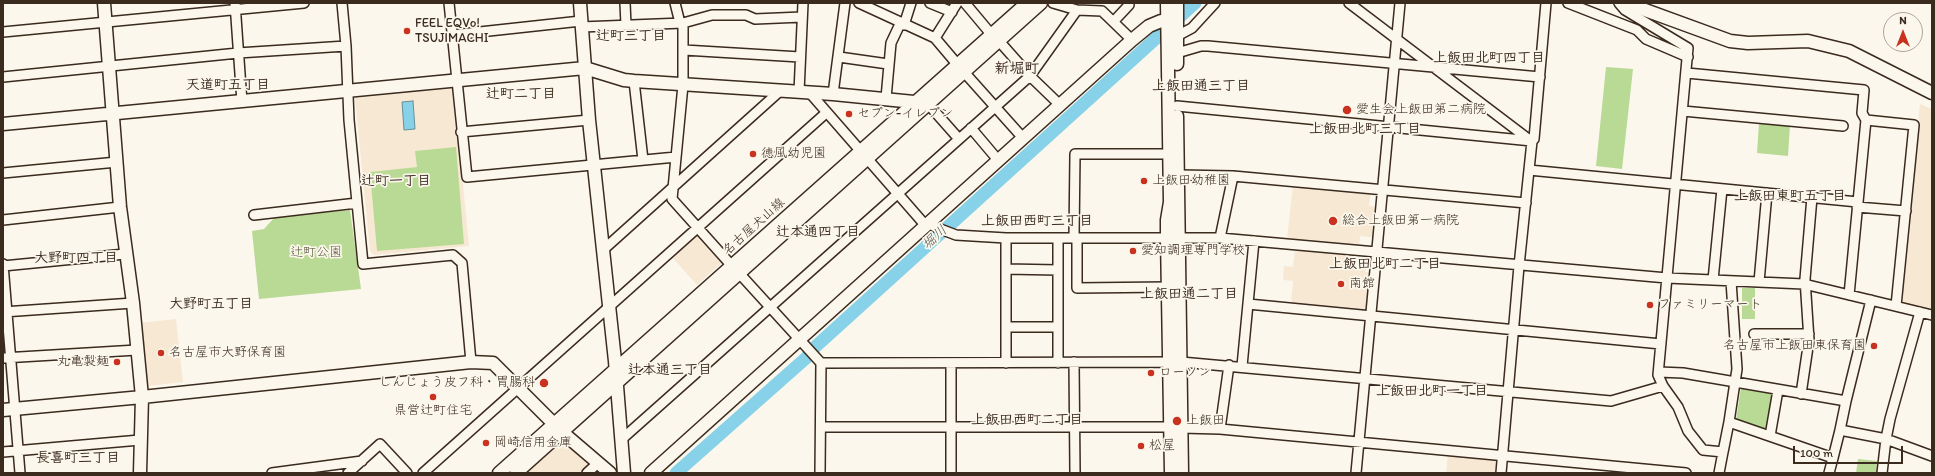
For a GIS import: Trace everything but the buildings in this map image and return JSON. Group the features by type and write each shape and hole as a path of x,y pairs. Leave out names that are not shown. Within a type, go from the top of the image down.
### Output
{"street":[{"path":"104,3 120,207 125,254 133,303 142,397 140,473"},
{"path":"3,32 106,22 235,6 304,3"},
{"path":"342,3 346,46 349,120 363,264 453,255 462,262 471,362"},
{"path":"449,3 467,177 676,157"},
{"path":"580,3 589,120 609,307 624,473"},
{"path":"625,3 626,25"},
{"path":"675,3 682,23 684,50 683,84 672,199 817,359 821,427 820,473"},
{"path":"802,3 800,57 804,92 826,113 898,194 930,225 954,235 1006,238 1220,238 1519,266 1667,278 1804,284 1932,315"},
{"path":"833,94 845,3"},
{"path":"859,3 935,38 1023,138"},
{"path":"886,98 891,43 902,24 911,3"},
{"path":"930,3 952,12"},
{"path":"935,38 957,3"},
{"path":"964,3 1030,76 1060,105"},
{"name":"名古屋犬山線","path":"995,37 1027,3"},
{"name":"名古屋犬山線","path":"499,473 616,384 859,151 914,102 960,68 995,37 1041,3"},
{"path":"1053,3 1077,10 1102,11 1132,40"},
{"path":"1161,3 1163,202 1173,237 1176,427 1182,473"},
{"path":"1177,34 1192,28 1215,3"},
{"path":"1349,3 1532,141"},
{"path":"1356,473 1378,252 1400,3"},
{"path":"1500,473 1515,329 1519,266 1532,141 1534,139 1546,3"},
{"path":"1568,3 1637,30 1646,39 1688,57"},
{"path":"1619,3 1625,10 1688,48 1687,73 1658,372 1663,386 1678,407 1688,431 1704,450 1723,452"},
{"path":"1626,3 1730,41 1748,43 1808,41 1849,51 1932,93"},
{"path":"1114,21 1129,5"},
{"path":"1174,5 1177,34 1179,175 1168,287 1175,362"},
{"path":"1167,220 1170,202 1174,5"},
{"path":"235,6 242,102"},
{"path":"622,439 1030,76 1077,10"},
{"path":"452,35 581,24 626,25 682,23 712,15 746,15 755,19 802,17"},
{"path":"650,473 801,342 930,225 998,160 1132,40 1149,26 1161,24"},
{"path":"3,77 108,65 238,53 346,46"},
{"path":"1177,53 1201,46 1208,46 1540,77"},
{"path":"684,50 800,57"},
{"path":"839,57 888,64"},
{"path":"3,124 585,68 634,82 833,94 886,98 914,102"},
{"name":"名古屋犬山線","path":"516,473 615,370 868,160 928,105 960,68"},
{"path":"1687,73 1864,90 1862,113 1866,120 1850,295"},
{"path":"634,82 643,160"},
{"path":"603,250 780,91"},
{"path":"928,105 959,139"},
{"path":"1177,106 1532,141"},
{"path":"1683,111 1843,126"},
{"path":"422,473 826,113"},
{"path":"462,132 589,120"},
{"path":"1866,120 1914,125 1896,306"},
{"path":"971,128 998,160"},
{"path":"1162,154 1075,154 1077,288 1168,287"},
{"path":"3,174 117,162"},
{"path":"1529,170 1812,197 1906,211"},
{"path":"1179,175 1233,176 1526,203"},
{"path":"1220,238 1233,176"},
{"path":"1713,280 1722,189"},
{"path":"1759,282 1767,193"},
{"path":"1801,394 1809,334 1804,284 1812,197"},
{"path":"254,215 357,203"},
{"path":"3,220 120,207"},
{"path":"1006,238 1006,363"},
{"path":"1058,238 1058,363"},
{"path":"1242,366 1254,241"},
{"path":"20,473 18,451 9,410 3,265 125,254"},
{"path":"1006,269 1058,270"},
{"path":"1719,473 1736,382 1736,346 1731,281"},
{"path":"1830,473 1871,300"},
{"path":"5,312 133,303"},
{"path":"1248,304 1661,344"},
{"path":"1882,473 1886,439 1920,312"},
{"path":"1006,327 1058,327"},
{"path":"1754,334 1809,334"},
{"path":"7,358 137,350"},
{"path":"817,359 951,363 1175,362 1242,366 1610,401 1663,386"},
{"path":"9,410 471,362 493,363 558,428 610,473"},
{"path":"1074,362 1075,473"},
{"path":"950,473 951,363"},
{"path":"1220,429 1229,365"},
{"path":"1658,372 1683,373 1846,401"},
{"path":"1770,436 1778,390"},
{"path":"1729,422 1833,458"},
{"path":"821,427 1176,427 1220,429 1686,473"},
{"path":"1171,473 1176,427"},
{"path":"1840,430 1886,439 1932,456"},
{"path":"3,452 140,440"},
{"path":"348,473 380,444 407,473"},
{"path":"277,473 362,461"},
{"path":"586,473 598,463"}],"shaded area":[{"path":"450,88 454,91 469,246 374,255 370,251 355,98"},
{"path":"1920,104 1932,109 1932,310 1900,302"},
{"name":"総合上飯田第一病院","path":"1293,184 1371,191 1369,206 1379,207 1376,238 1360,236 1359,246 1287,239"},
{"path":"697,232 725,260 697,285 671,256"},
{"name":"総合上飯田第一病院","path":"1295,249 1356,255 1355,266 1366,267 1365,272 1372,273 1368,312 1291,305 1293,281 1283,280 1284,266 1293,267"},
{"name":"名古屋市大野保育園","path":"176,319 183,382 148,386 145,382 139,323"},
{"path":"560,444 565,444 589,465 580,473 527,473"},
{"path":"1448,454 1498,460 1496,473 1446,473"}],"green space":[{"path":"1606,67 1633,69 1622,169 1596,166"},
{"path":"1759,123 1790,125 1788,156 1757,153"},
{"path":"456,147 464,244 377,251 370,172 417,167 415,151"},
{"name":"辻町公園","path":"350,210 361,289 259,299 252,231 264,229 274,218"},
{"path":"1742,288 1755,288 1755,319 1742,319"},
{"path":"1745,386 1769,390 1773,394 1767,429 1765,431 1736,420 1741,388"},
{"path":"1858,459 1877,461 1876,473 1856,473"}],"water":[{"path":"413,101 415,129 404,130 402,102"}],"waterway":[{"name":"堀川","path":"676,473 806,358 815,347 1195,3"}],"place":[{"name":"FEEL EQVo! TSUJIMACHI","path":"407,31"},
{"name":"愛生会上飯田第二病院","path":"1347,110"},
{"name":"セブン-イレブン","path":"849,114"},
{"name":"徳風幼児園","path":"753,154"},
{"name":"上飯田幼稚園","path":"1144,181"},
{"name":"総合上飯田第一病院","path":"1333,221"},
{"name":"愛知調理専門学校","path":"1133,251"},
{"name":"南館","path":"1341,284"},
{"name":"ファミリーマート","path":"1650,305"},
{"name":"名古屋市上飯田東保育園","path":"1874,346"},
{"name":"名古屋市大野保育園","path":"161,353"},
{"name":"丸亀製麺","path":"117,362"},
{"name":"ローソン","path":"1151,373"},
{"name":"しんじょう皮フ科・胃腸科","path":"544,383"},
{"name":"県営辻町住宅","path":"433,397"},
{"name":"上飯田","path":"1177,421"},
{"name":"岡崎信用金庫","path":"486,443"},
{"name":"松屋","path":"1141,446"}],"district":[{"name":"辻町三丁目","path":"631,36"},
{"name":"上飯田北町四丁目","path":"1489,58"},
{"name":"新堀町","path":"1017,69"},
{"name":"天道町五丁目","path":"228,85"},
{"name":"上飯田通三丁目","path":"1201,86"},
{"name":"辻町二丁目","path":"521,94"},
{"name":"上飯田北町三丁目","path":"1365,129"},
{"name":"辻町一丁目","path":"396,181"},
{"name":"上飯田東町五丁目","path":"1790,196"},
{"name":"上飯田西町三丁目","path":"1037,221"},
{"name":"辻本通四丁目","path":"818,232"},
{"name":"大野町四丁目","path":"76,258"},
{"name":"上飯田北町二丁目","path":"1385,264"},
{"name":"上飯田通二丁目","path":"1189,294"},
{"name":"大野町五丁目","path":"211,304"},
{"name":"辻本通三丁目","path":"670,370"},
{"name":"上飯田北町一丁目","path":"1432,391"},
{"name":"上飯田西町二丁目","path":"1027,420"},
{"name":"長喜町三丁目","path":"78,458"}]}
